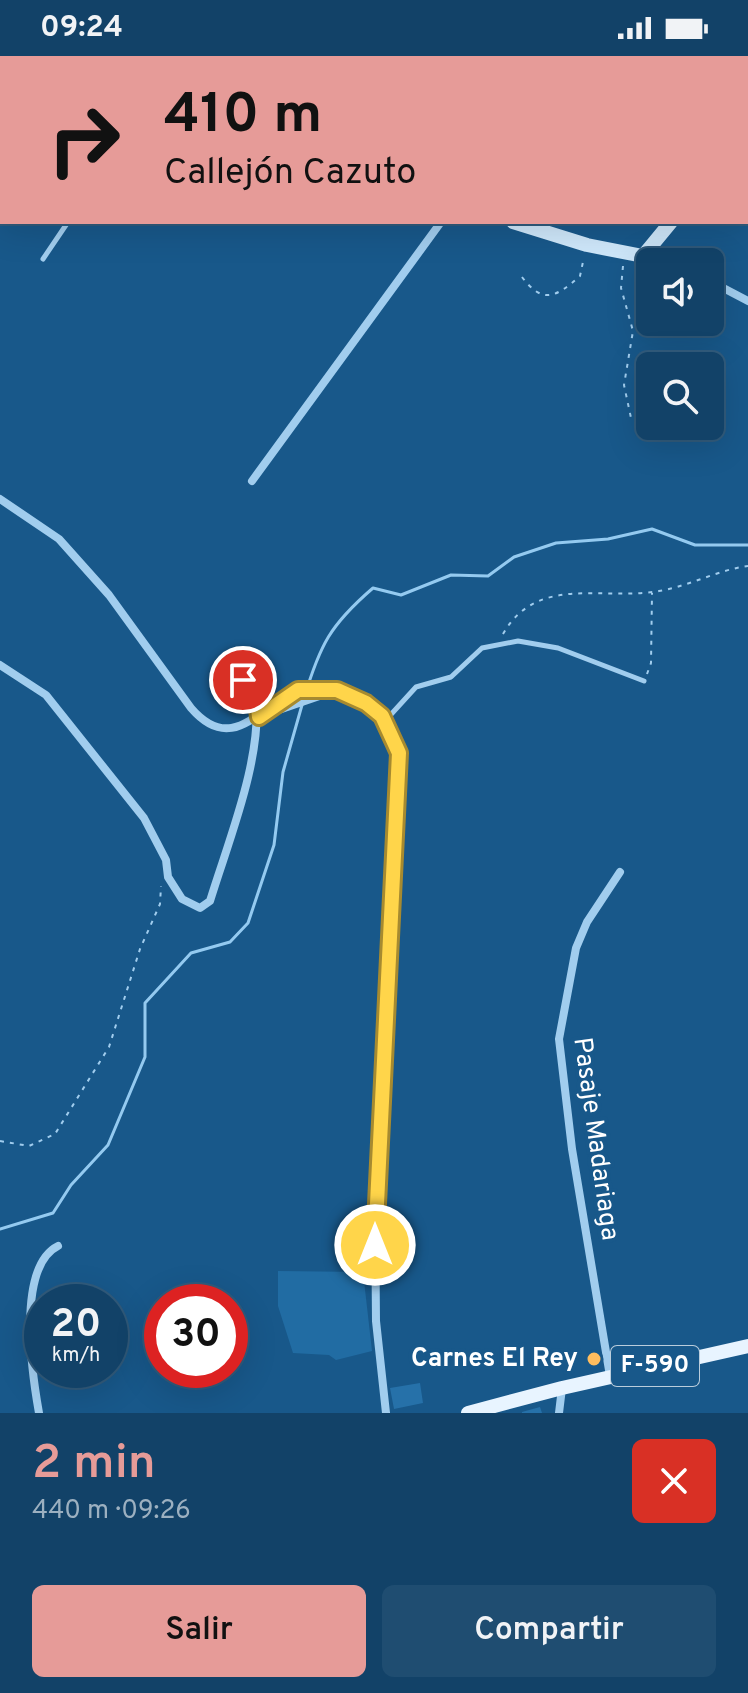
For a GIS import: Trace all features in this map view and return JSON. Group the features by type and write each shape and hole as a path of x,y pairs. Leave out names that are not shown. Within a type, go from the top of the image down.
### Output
{"main road":[{"name":"F-590","path":"468,1413 610,1376 748,1346"}],"street":[{"path":"252,481 440,224"},
{"path":"519,224 587,245 636,255"},
{"path":"650,248 669,224"},
{"path":"724,288 748,301"},
{"path":"0,499 59,539 109,595 201,718 229,727 337,690 366,703 385,721 397,743 401,764 375,1207 376,1321 386,1413"},
{"path":"0,665 46,695 144,818 166,860 168,877 182,899 200,908 210,901 249,778 251,748 259,717 256,691 243,680 218,679"},
{"name":"Pasaje Madariaga","path":"610,1376 572,1149 559,1039 576,948 587,922 620,872"},
{"path":"39,1413 34,1385 32,1292 46,1252 58,1246"},
{"path":"559,1413 562,1388"}],"lane":[{"path":"43,259 67,224"},
{"path":"385,721 416,687 451,677 482,648 518,641 558,648 644,681"}],"path":[{"path":"522,277 534,292 544,296 556,293 580,276 587,245"},
{"path":"626,253 621,288 633,331 624,385 631,418"},
{"path":"496,645 522,606 553,595 652,592 748,566"},
{"path":"644,681 651,663 652,592"},
{"path":"0,1141 29,1146 55,1134 109,1047 140,949 160,904"}],"shaded area":[{"path":"278,1271 363,1272 372,1351 336,1360 329,1355 293,1353 278,1306"}],"building":[{"path":"420,1383 423,1403 394,1409 390,1388"},
{"path":"540,1407 542,1413 522,1413 522,1412"}],"waterway":[{"path":"304,698 328,637 346,613 373,588 401,595 451,575 488,576 514,557 556,543 608,539 652,529 695,545 748,545"},
{"path":"0,1229 53,1213 71,1185 108,1145 145,1057 145,1003 191,953 230,942 248,923 274,845 283,772 302,705"}],"place":[{"name":"Carnes El Rey","path":"594,1359"}],"route":[{"path":"243,680 256,691 259,717 298,690 307,687 337,690 366,703 382,716 397,743 401,764 375,1245"}]}
